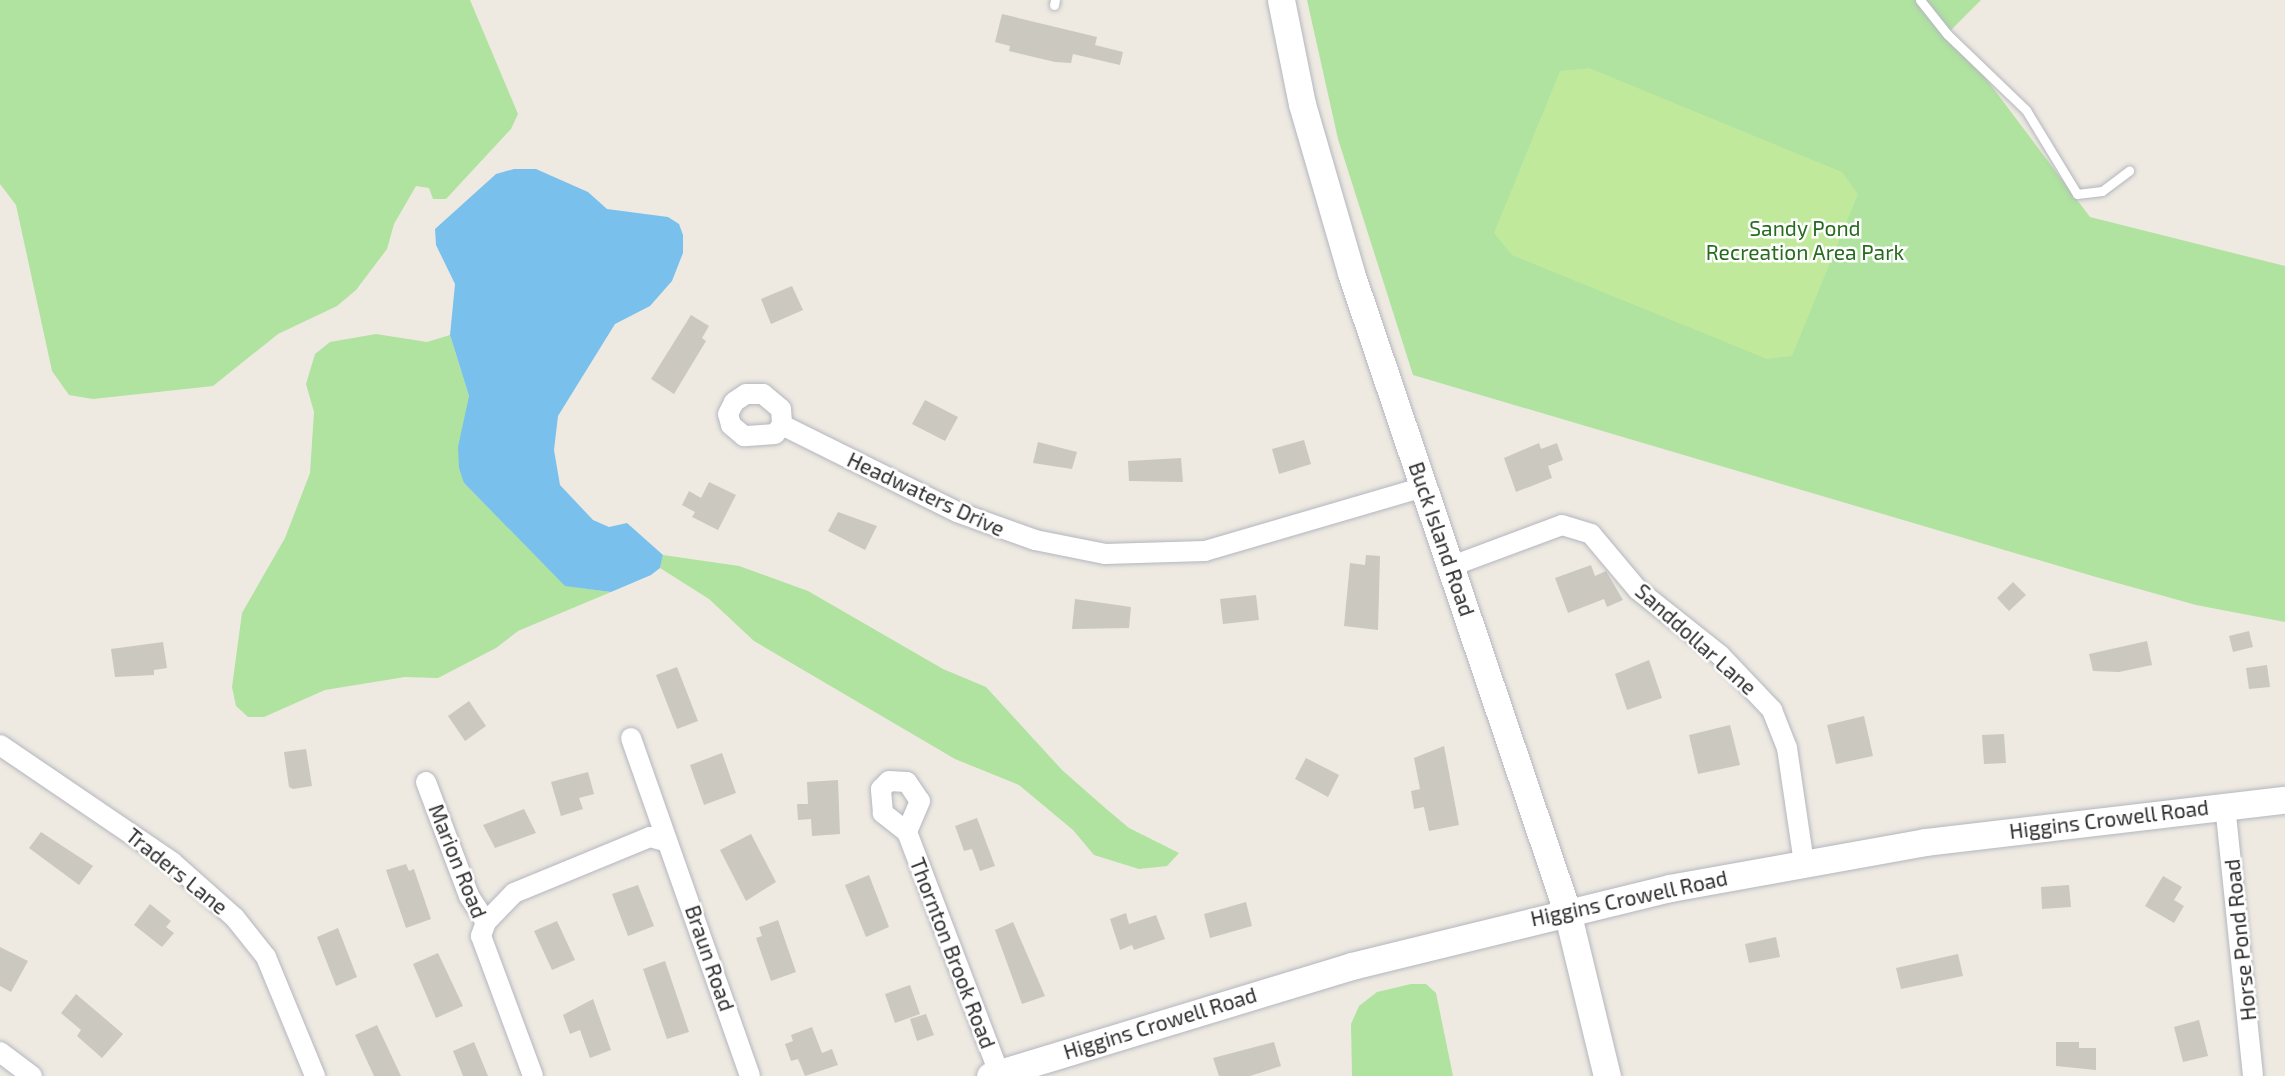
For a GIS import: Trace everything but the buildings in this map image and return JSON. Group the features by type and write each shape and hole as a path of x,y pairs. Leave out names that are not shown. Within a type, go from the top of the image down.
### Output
{"main road":[{"name":"Buck Island Road","path":"1281,0 1324,184 1567,911 1607,1076"},
{"name":"Higgins Crowell Road","path":"995,1074 1319,975 1567,911 1804,863 1925,842 2225,805 2285,800"}],"street":[{"name":"Headwaters Drive","path":"782,425 999,530 1105,554 1205,551 1424,488"},
{"name":"Sanddollar Lane","path":"1452,566 1562,525 1591,534 1638,590 1720,655 1772,710 1787,747 1804,863"},
{"name":"Braun Road","path":"631,738 750,1076"},
{"name":"Traders Lane","path":"0,745 172,862 235,918 266,957 315,1076"},
{"name":"Marion Road","path":"426,782 469,896 486,922 482,936 533,1076"},
{"name":"Horse Pond Road","path":"2225,805 2253,1076"},
{"name":"Thornton Brook Road","path":"907,832 995,1074"},
{"path":"486,922 514,893 650,837 668,842"},
{"path":"0,1052 32,1076"}],"lane":[{"path":"1920,0 1947,34 2026,110 2077,194 2102,191 2129,171"}],"green space":[{"path":"0,0 470,0 518,114 511,129 446,199 433,199 429,188 416,186 394,224 387,249 356,290 337,306 278,334 213,386 93,399 69,395 52,371 16,205 0,184"},
{"name":"Sandy Pond Recreation Area Park","path":"1307,0 1981,0 1950,31 2090,217 2285,266 2285,622 2196,605 2096,577 1413,375 1338,139"},
{"path":"1589,68 1842,172 1858,194 1792,356 1767,359 1512,255 1494,233 1560,71"},
{"path":"376,334 427,342 450,335 469,396 464,483 551,571 575,587 611,592 518,631 496,648 438,678 405,677 325,690 264,717 248,717 236,706 232,687 242,613 285,538 310,473 314,412 306,384 315,354 330,342"},
{"path":"663,555 739,566 808,591 943,669 986,687 1062,770 1104,807 1129,828 1179,853 1167,866 1139,869 1094,855 1073,830 1019,785 955,759 754,641 709,599 660,568"},
{"path":"1411,984 1426,984 1436,993 1453,1076 1352,1076 1351,1024 1359,1006 1377,992"}],"water":[{"path":"514,169 536,169 588,192 607,209 668,217 679,224 683,235 683,253 672,281 650,306 615,324 558,416 554,450 560,485 593,520 609,527 627,523 663,555 660,568 651,575 611,592 565,586 464,483 459,468 458,447 469,396 450,335 455,284 436,245 435,229 496,174"}]}
